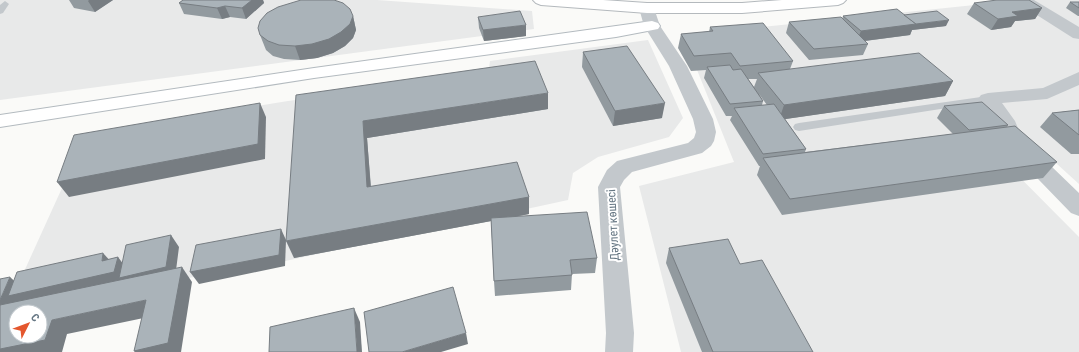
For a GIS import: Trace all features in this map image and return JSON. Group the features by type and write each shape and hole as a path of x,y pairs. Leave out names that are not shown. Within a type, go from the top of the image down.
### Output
{"main road":[{"path":"541,0 649,17 838,0"},
{"path":"0,121 314,73 616,32 649,17"}],"street":[{"path":"1022,0 1079,34"},
{"name":"Дәулет көшесі","path":"619,352 620,334 609,187 615,175 625,166 695,148 704,141 706,132 703,119 678,66 649,17"},
{"path":"988,99 1047,93 1079,78"},
{"path":"988,99 1005,121 1013,141 1079,207"}],"lane":[{"path":"799,127 988,99"}],"shaded area":[{"path":"0,0 377,0 532,11 534,29 0,100"},
{"path":"1024,0 1079,0 1079,184 1014,125 973,130 1079,237 1079,352 681,352 639,186 734,162 683,35"},
{"path":"648,40 683,118 669,137 598,157 573,173 568,200 276,263 36,304 9,304 87,133 288,101 488,74 490,61"}],"building":[{"path":"183,0 252,0 242,8 225,6 217,8 179,3"},
{"path":"301,0 334,0 343,3 350,9 353,16 350,24 341,32 329,39 312,44 295,46 279,45 268,41 260,35 258,28 260,21 267,13 278,7"},
{"path":"997,0 1029,0 1042,8 1012,12 1018,16 998,19 974,3"},
{"path":"1070,2 1079,2 1079,8"},
{"path":"897,9 916,24 861,31 843,16"},
{"path":"520,11 526,25 483,30 478,17"},
{"path":"937,11 949,20 916,24 904,15"},
{"path":"841,17 868,44 814,49 789,22"},
{"path":"763,23 793,61 740,66 731,53 694,56 681,34 713,31 710,27"},
{"path":"627,46 665,103 615,111 583,52"},
{"path":"919,53 953,81 784,105 758,73"},
{"path":"535,61 548,93 363,121 367,187 517,162 529,197 286,241 296,95"},
{"path":"730,65 733,70 741,69 763,101 730,104 707,67"},
{"path":"982,102 1008,125 969,130 944,106"},
{"path":"260,103 258,144 57,182 74,135"},
{"path":"774,104 806,149 763,154 734,108"},
{"path":"1079,110 1079,135 1052,113"},
{"path":"1015,126 1057,162 790,199 763,158"},
{"path":"587,212 597,258 570,260 572,275 494,281 491,218"},
{"path":"281,229 279,255 190,272 196,245"},
{"path":"171,235 166,267 119,278 126,245"},
{"path":"728,239 740,264 762,260 813,352 713,352 669,248"},
{"path":"103,253 102,261 118,257 114,272 8,296 17,272"},
{"path":"182,267 168,343 134,351 146,300 52,320 48,331 48,304 8,304 8,344 25,344 0,349 0,305"},
{"path":"10,277 0,300 0,279"},
{"path":"453,287 466,333 402,352 369,352 364,312"},
{"path":"354,308 357,352 269,352 270,327"}]}
